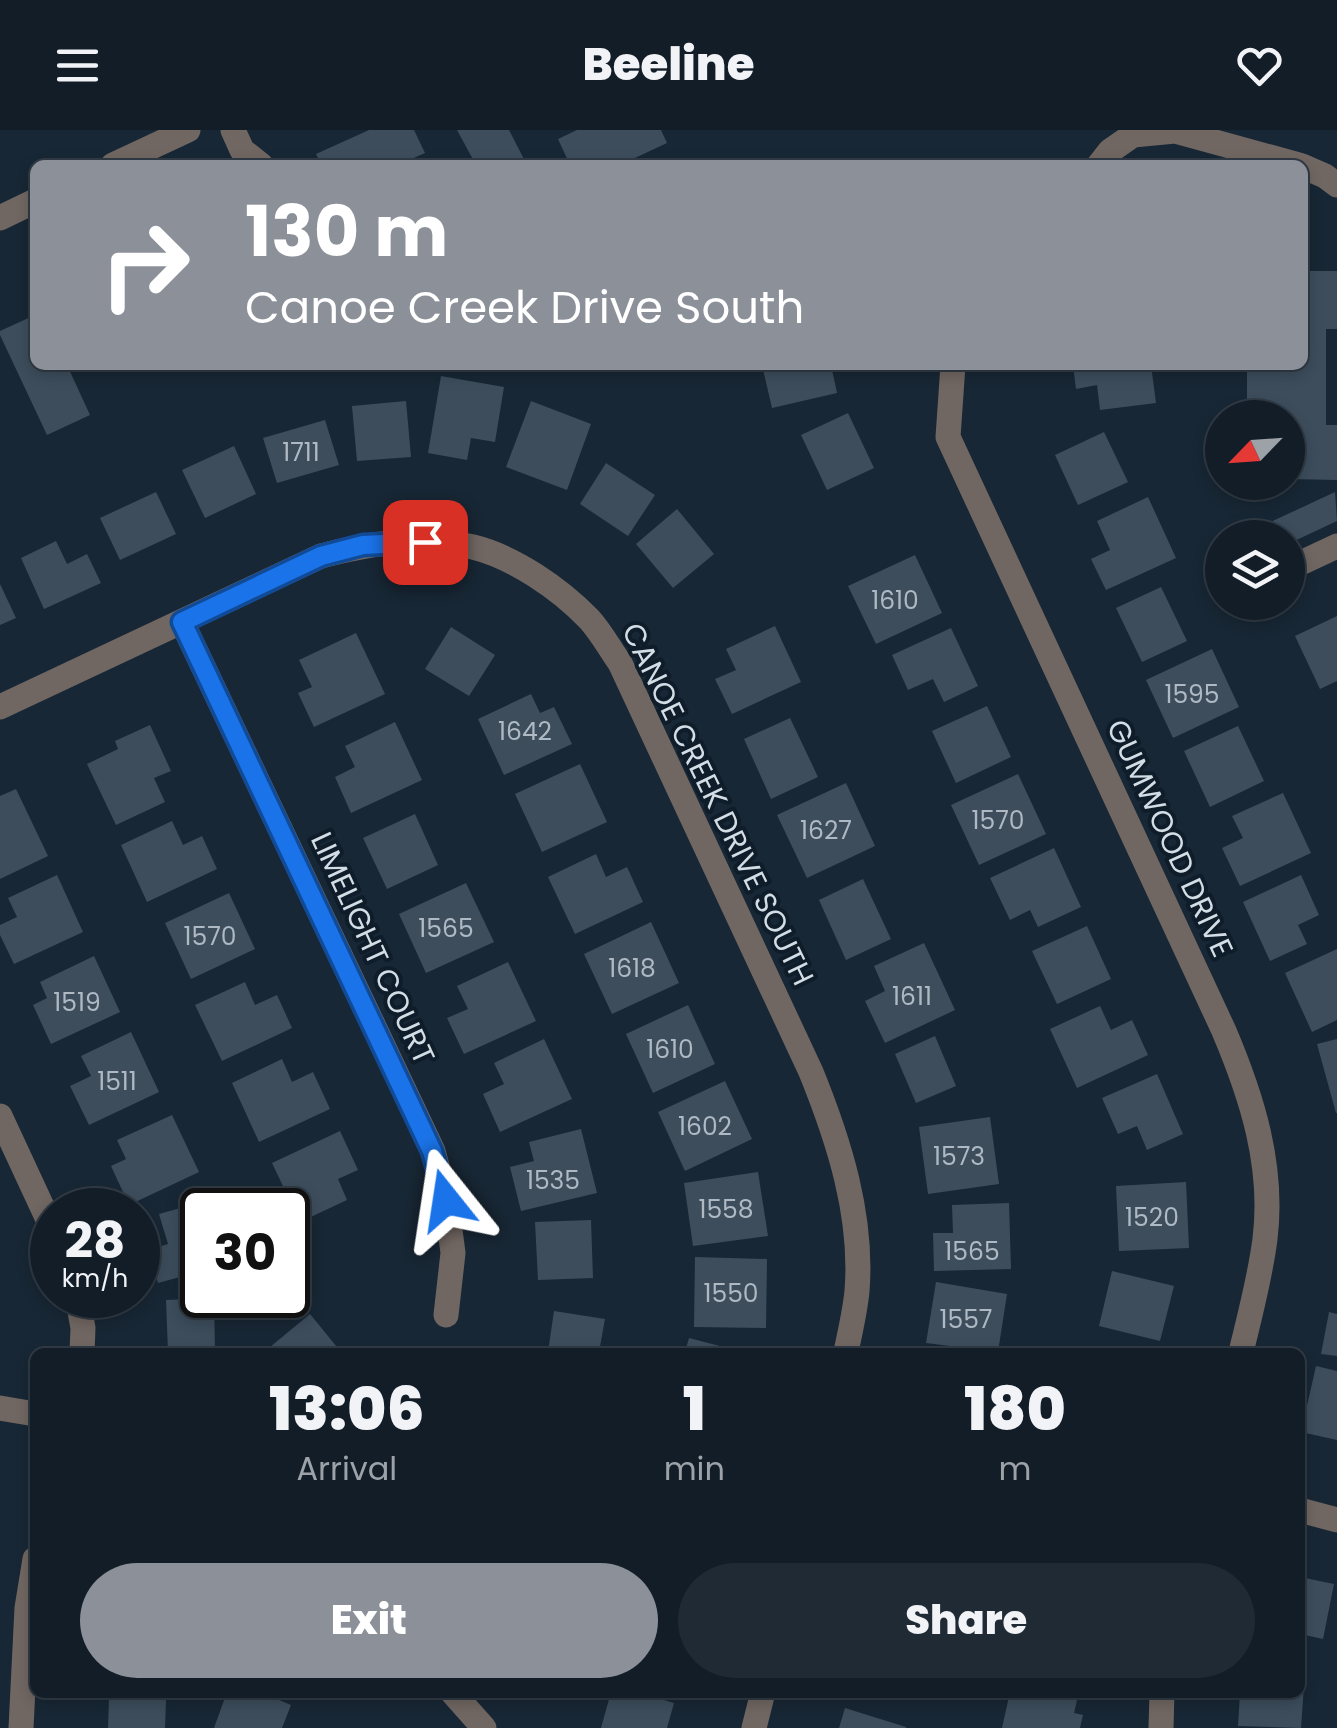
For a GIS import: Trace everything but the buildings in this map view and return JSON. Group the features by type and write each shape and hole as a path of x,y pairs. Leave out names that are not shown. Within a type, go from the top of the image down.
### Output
{"street":[{"path":"124,160 188,130"},
{"path":"232,130 242,150 255,160"},
{"path":"1103,160 1133,135 1175,131 1286,160"},
{"path":"0,218 30,203"},
{"name":"GUMWOOD DRIVE","path":"954,370 948,437 1224,1030 1260,1129 1266,1181 1266,1236 1241,1348"},
{"name":"CANOE CREEK DRIVE SOUTH","path":"0,706 321,556 363,545 425,542 474,548 517,566 556,589 592,622 620,663 832,1124 856,1234 857,1292 847,1348"},
{"path":"1305,561 1337,546"},
{"name":"LIMELIGHT COURT","path":"182,622 432,1151 446,1200 453,1252 446,1315"},
{"path":"0,1116 33,1188"},
{"path":"81,1318 82,1348"},
{"path":"0,1408 30,1413"},
{"path":"1305,1511 1337,1520"},
{"path":"21,1728 30,1590"},
{"path":"457,1698 484,1728"},
{"path":"754,1728 761,1698"},
{"path":"1162,1698 1162,1728"}],"route":[{"path":"425,542 363,545 321,556 182,622 432,1151 446,1200"}]}
